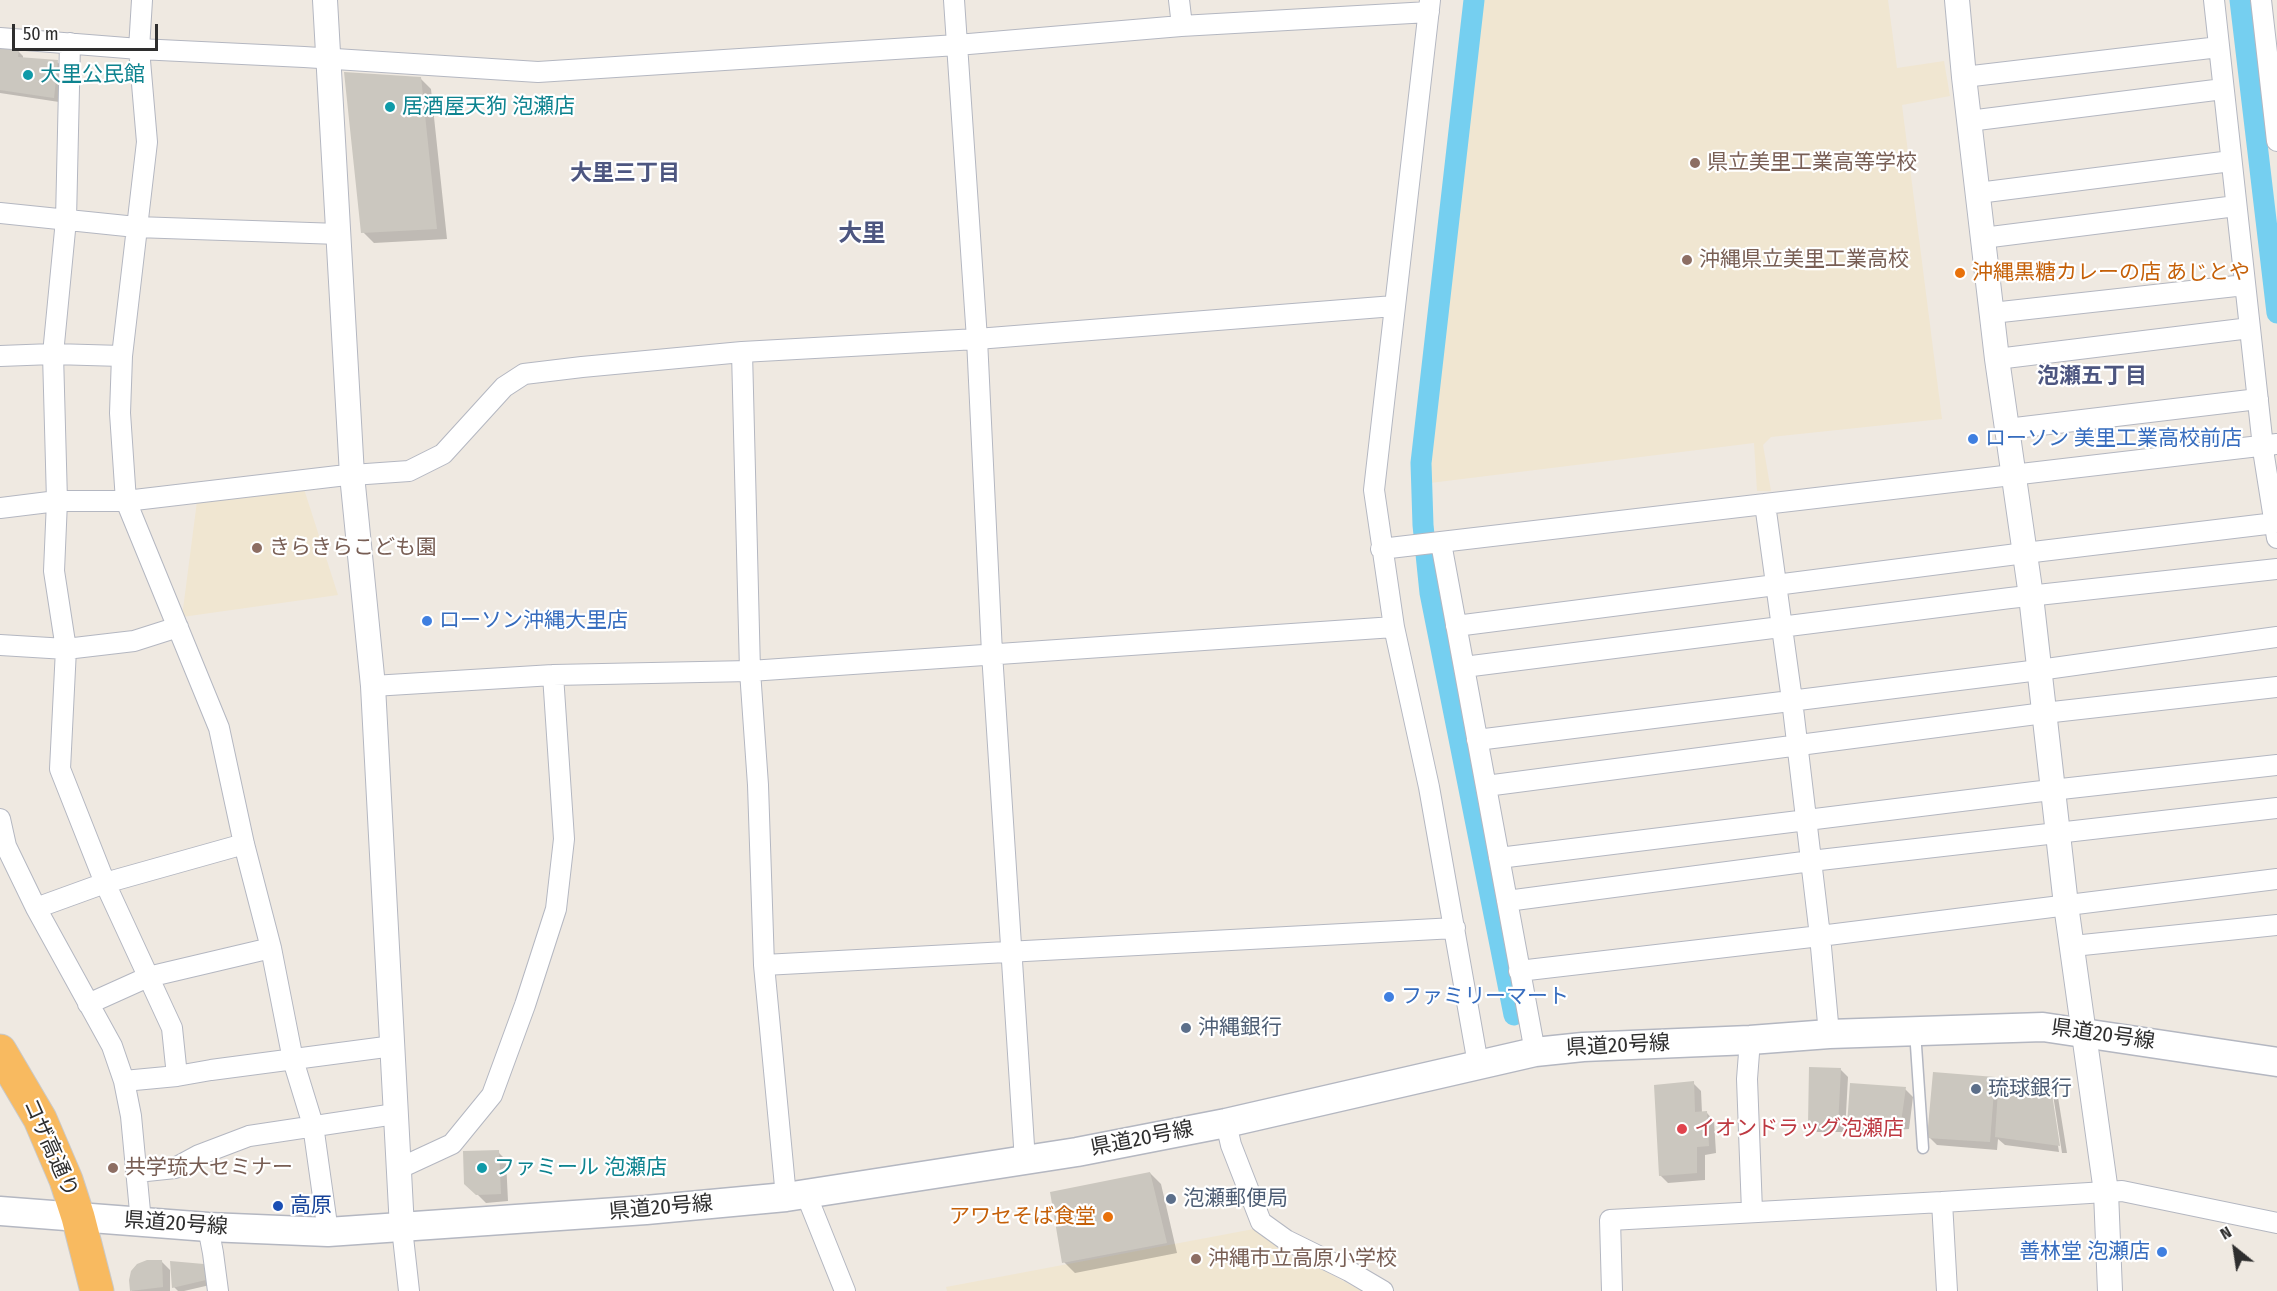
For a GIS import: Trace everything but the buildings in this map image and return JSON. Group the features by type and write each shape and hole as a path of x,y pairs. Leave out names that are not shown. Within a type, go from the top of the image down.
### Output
{"highway":[{"name":"コザ高通り","path":"0,1051 40,1119 66,1180 98,1291"}],"main road":[{"name":"県道20号線","path":"0,1211 207,1227 328,1232 402,1228 796,1195 1025,1161 1226,1123 1535,1052 1583,1047 2043,1026 2277,1062"}],"street":[{"path":"142,0 139,49 147,142 122,356 120,413 126,501 219,728 244,844 271,948 293,1060 313,1125 328,1232"},
{"path":"325,0 352,475 374,686 393,1046 394,1114 409,1291"},
{"path":"954,0 977,339 992,653 1025,1161"},
{"path":"1179,0 1182,26"},
{"path":"1957,0 1997,359 2031,596 2066,905 2106,1192 2110,1291"},
{"path":"1456,626 2025,552 2276,531 2270,445 2258,399 2214,0"},
{"path":"2261,0 2274,81 2277,141"},
{"path":"0,38 139,49 538,72 957,45 1429,6 1374,490 1394,627 1429,787 1478,1064"},
{"path":"70,43 66,220 53,354 57,501 54,571 66,650 60,769 105,883 172,1028 177,1076"},
{"path":"1964,76 2219,47"},
{"path":"1969,121 2223,89"},
{"path":"1978,193 2231,161"},
{"path":"1983,238 2236,206"},
{"path":"0,213 136,227 339,234"},
{"path":"1992,313 2245,285"},
{"path":"0,507 57,501 126,501 352,475 409,471 443,454 504,387 524,375 582,367 742,352 977,339 1394,306"},
{"path":"1997,359 2250,328"},
{"path":"742,352 750,671 758,785 764,965 796,1195 845,1291"},
{"path":"0,356 53,354 122,356"},
{"path":"2007,429 2258,399"},
{"path":"1381,549 2270,445"},
{"path":"1765,504 1792,700 1820,936 1829,1034"},
{"path":"1441,543 1535,1052"},
{"path":"1464,667 2031,596 2277,569"},
{"path":"0,645 66,650 134,640 178,627"},
{"path":"374,686 553,675 750,671 1394,627"},
{"path":"1477,740 2039,670 2277,637"},
{"path":"398,1169 452,1144 492,1095 525,1005 556,909 564,839 553,675"},
{"path":"1486,786 2044,713 2277,687"},
{"path":"1499,858 2053,789 2277,765"},
{"path":"1507,901 1811,861 2277,808"},
{"path":"0,819 6,846 36,908 112,1046 124,1081 131,1116 141,1222"},
{"path":"36,908 105,883 244,844"},
{"path":"1519,971 2277,879"},
{"path":"2073,946 2277,925"},
{"path":"764,965 1455,928"},
{"path":"88,1004 148,977 271,948"},
{"path":"1750,1040 1747,1079 1752,1211"},
{"path":"124,1081 177,1076 393,1046"},
{"path":"137,1172 175,1168 199,1155 249,1136 394,1114"},
{"path":"1226,1123 1231,1144 1261,1222 1286,1240 1349,1271 1383,1291"},
{"path":"1612,1291 1610,1220 2106,1192 2136,1193 2277,1222"},
{"path":"1942,1202 1947,1291"},
{"path":"207,1227 218,1291"}],"lane":[{"path":"1915,1031 1923,1148"}],"shaded area":[{"name":"沖縄県立美里工業高校","path":"1482,0 1888,0 1897,68 1944,61 1950,96 1902,105 1942,419 1771,437 1763,445 1771,491 1757,491 1754,443 1430,483 1434,414"},
{"name":"きらきらこども園","path":"304,489 338,595 182,617 197,501"},
{"name":"沖縄市立高原小学校","path":"1259,1228 1285,1256 1306,1261 1362,1291 947,1291 946,1287"}],"waterway":[{"path":"1474,0 1421,463 1423,525 1430,593 1514,1015"},
{"path":"2240,0 2277,313"}],"place":[{"name":"大里公民館","path":"28,75"},
{"name":"居酒屋天狗 泡瀬店","path":"390,107"},
{"name":"県立美里工業高等学校","path":"1695,163"},
{"name":"沖縄県立美里工業高校","path":"1687,260"},
{"name":"沖縄黒糖カレーの店 あじとや","path":"1960,273"},
{"name":"ローソン 美里工業高校前店","path":"1973,439"},
{"name":"きらきらこども園","path":"257,548"},
{"name":"ローソン沖縄大里店","path":"427,621"},
{"name":"ファミリーマート","path":"1389,997"},
{"name":"沖縄銀行","path":"1186,1028"},
{"name":"琉球銀行","path":"1976,1089"},
{"name":"イオンドラッグ泡瀬店","path":"1682,1129"},
{"name":"共学琉大セミナー","path":"113,1168"},
{"name":"ファミール 泡瀬店","path":"482,1168"},
{"name":"泡瀬郵便局","path":"1171,1199"},
{"name":"高原","path":"278,1206"},
{"name":"アワセそば食堂","path":"1108,1217"},
{"name":"善林堂 泡瀬店","path":"2162,1252"},
{"name":"沖縄市立高原小学校","path":"1196,1259"}],"district":[{"name":"大里三丁目","path":"625,174"},
{"name":"大里","path":"862,234"},
{"name":"泡瀬五丁目","path":"2092,377"}]}
